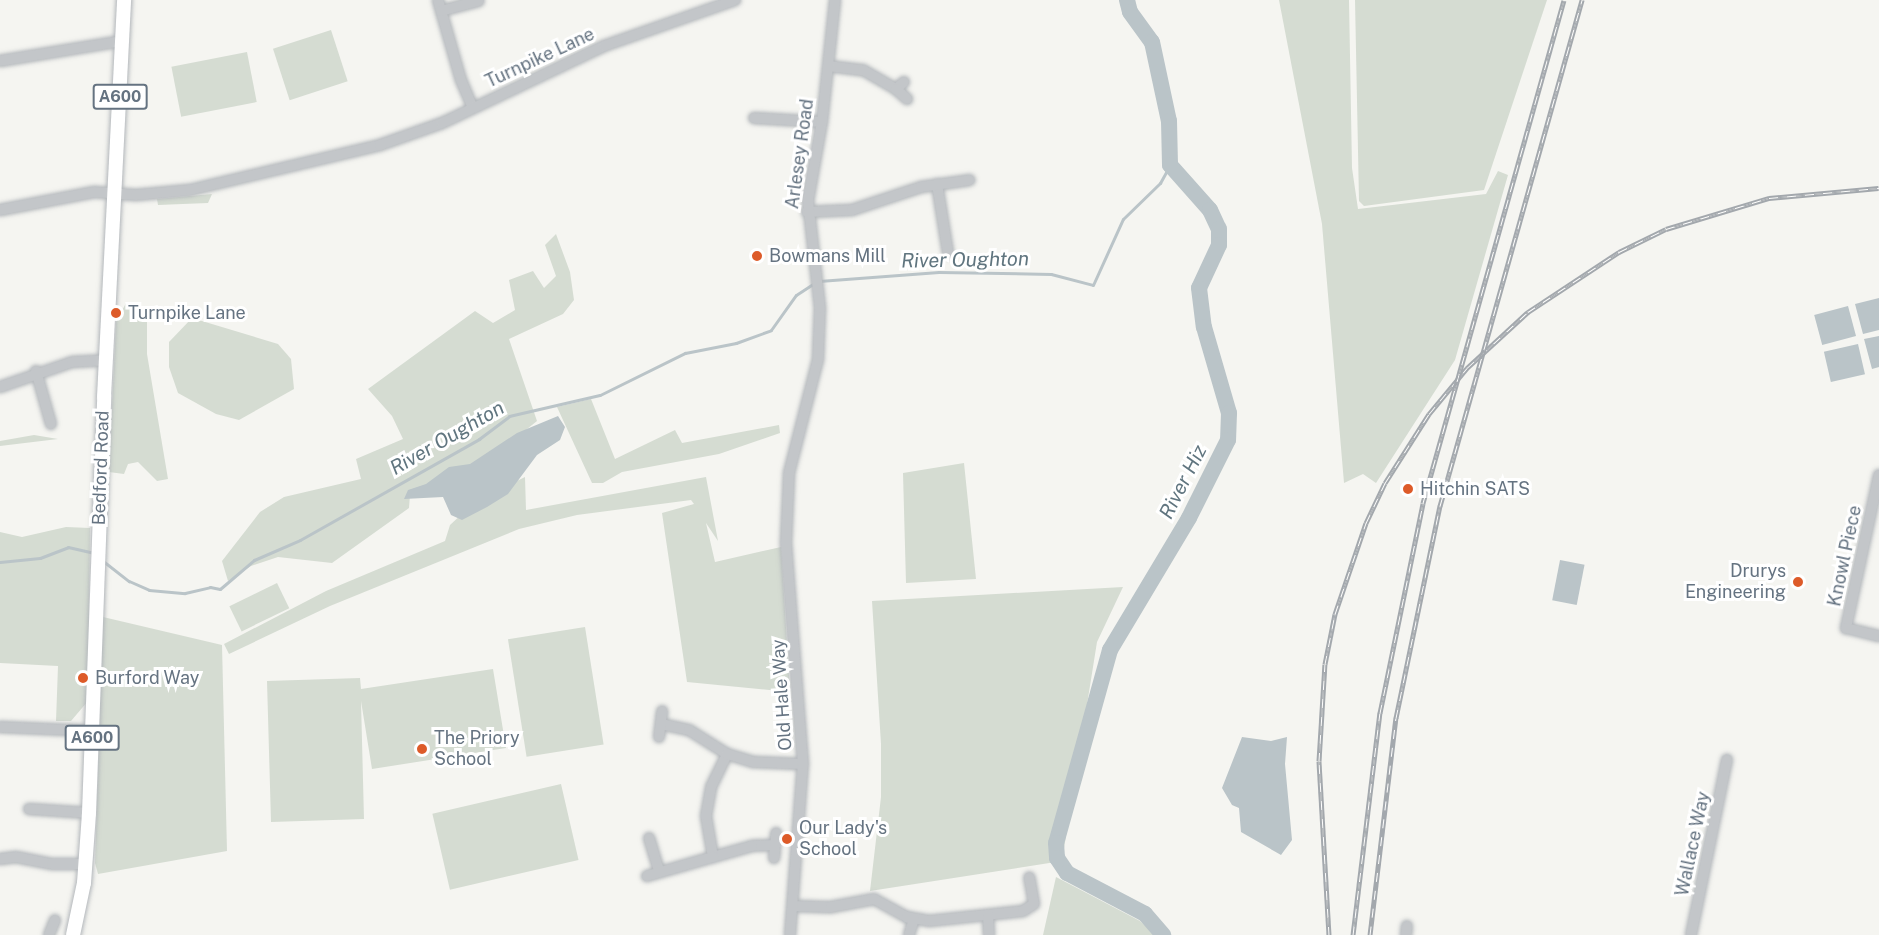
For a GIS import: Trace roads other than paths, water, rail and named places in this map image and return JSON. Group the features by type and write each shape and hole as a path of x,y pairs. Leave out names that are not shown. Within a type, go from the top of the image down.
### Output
{"main road":[{"name":"Bedford Road","path":"73,935 85,864 89,813 105,360 124,0"}],"street":[{"name":"Turnpike Lane","path":"0,210 94,192 113,194 182,191 310,165 417,134 604,46 705,6 735,0"},
{"name":"Arlesey Road","path":"792,452 818,359 820,308 807,212 822,122 835,0"},
{"path":"474,108 461,80 439,5 479,1"},
{"path":"0,61 122,41"},
{"path":"828,66 863,70 900,85 907,99"},
{"path":"754,118 822,122"},
{"path":"807,212 852,210 937,184 970,180"},
{"path":"937,184 948,253"},
{"path":"0,387 36,371 72,362 105,360"},
{"path":"36,371 51,424"},
{"name":"Old Hale Way","path":"790,935 803,764 786,543 792,452"},
{"name":"Knowl Piece","path":"1879,475 1877,494 1846,628 1879,636"},
{"path":"659,737 662,711"},
{"path":"661,724 689,730 727,754 753,762 803,764"},
{"path":"0,728 92,731"},
{"path":"712,857 707,805 727,754"},
{"name":"Wallace Way","path":"1691,935 1727,760"},
{"path":"29,809 89,813"},
{"path":"774,858 776,833"},
{"path":"649,838 659,870"},
{"path":"646,876 659,870 752,846 775,845"},
{"path":"0,860 16,857 52,864 85,864"},
{"path":"793,906 831,907 874,899 914,919 988,915 1033,907 1029,877"},
{"path":"988,915 988,935"},
{"path":"909,935 914,919"},
{"path":"49,935 55,920"}],"waterway":[{"name":"River Hiz","path":"1127,0 1130,12 1152,42 1169,121 1170,165 1210,210 1219,229 1219,245 1199,288 1204,327 1229,413 1228,440 1189,518 1110,650 1056,843 1057,858 1067,873 1145,914 1163,935"},
{"name":"River Oughton","path":"819,281 939,272 1051,274 1093,285 1123,219 1160,183 1170,165"},
{"name":"River Oughton","path":"103,561 129,581 149,590 185,593 210,587 220,589 254,560 300,540 479,439 509,416 600,395 685,353 736,343 771,330 796,295 813,284"},
{"name":"River Oughton","path":"0,562 40,558 68,547 94,553"}],"railway":[{"path":"1353,935 1380,713 1423,503 1564,0"},
{"path":"1370,935 1396,718 1440,506 1582,0"},
{"path":"1329,935 1319,761 1325,664 1335,614 1366,523 1385,483 1429,414 1467,368 1528,312 1619,252 1666,229 1769,198 1879,188"}],"place":[{"name":"Bowmans Mill","path":"757,256"},
{"name":"Turnpike Lane","path":"116,313"},
{"name":"Hitchin SATS","path":"1408,489"},
{"name":"Drurys Engineering","path":"1798,582"},
{"name":"Burford Way","path":"83,678"},
{"name":"The Priory School","path":"422,749"},
{"name":"Our Lady's School","path":"787,839"}]}
